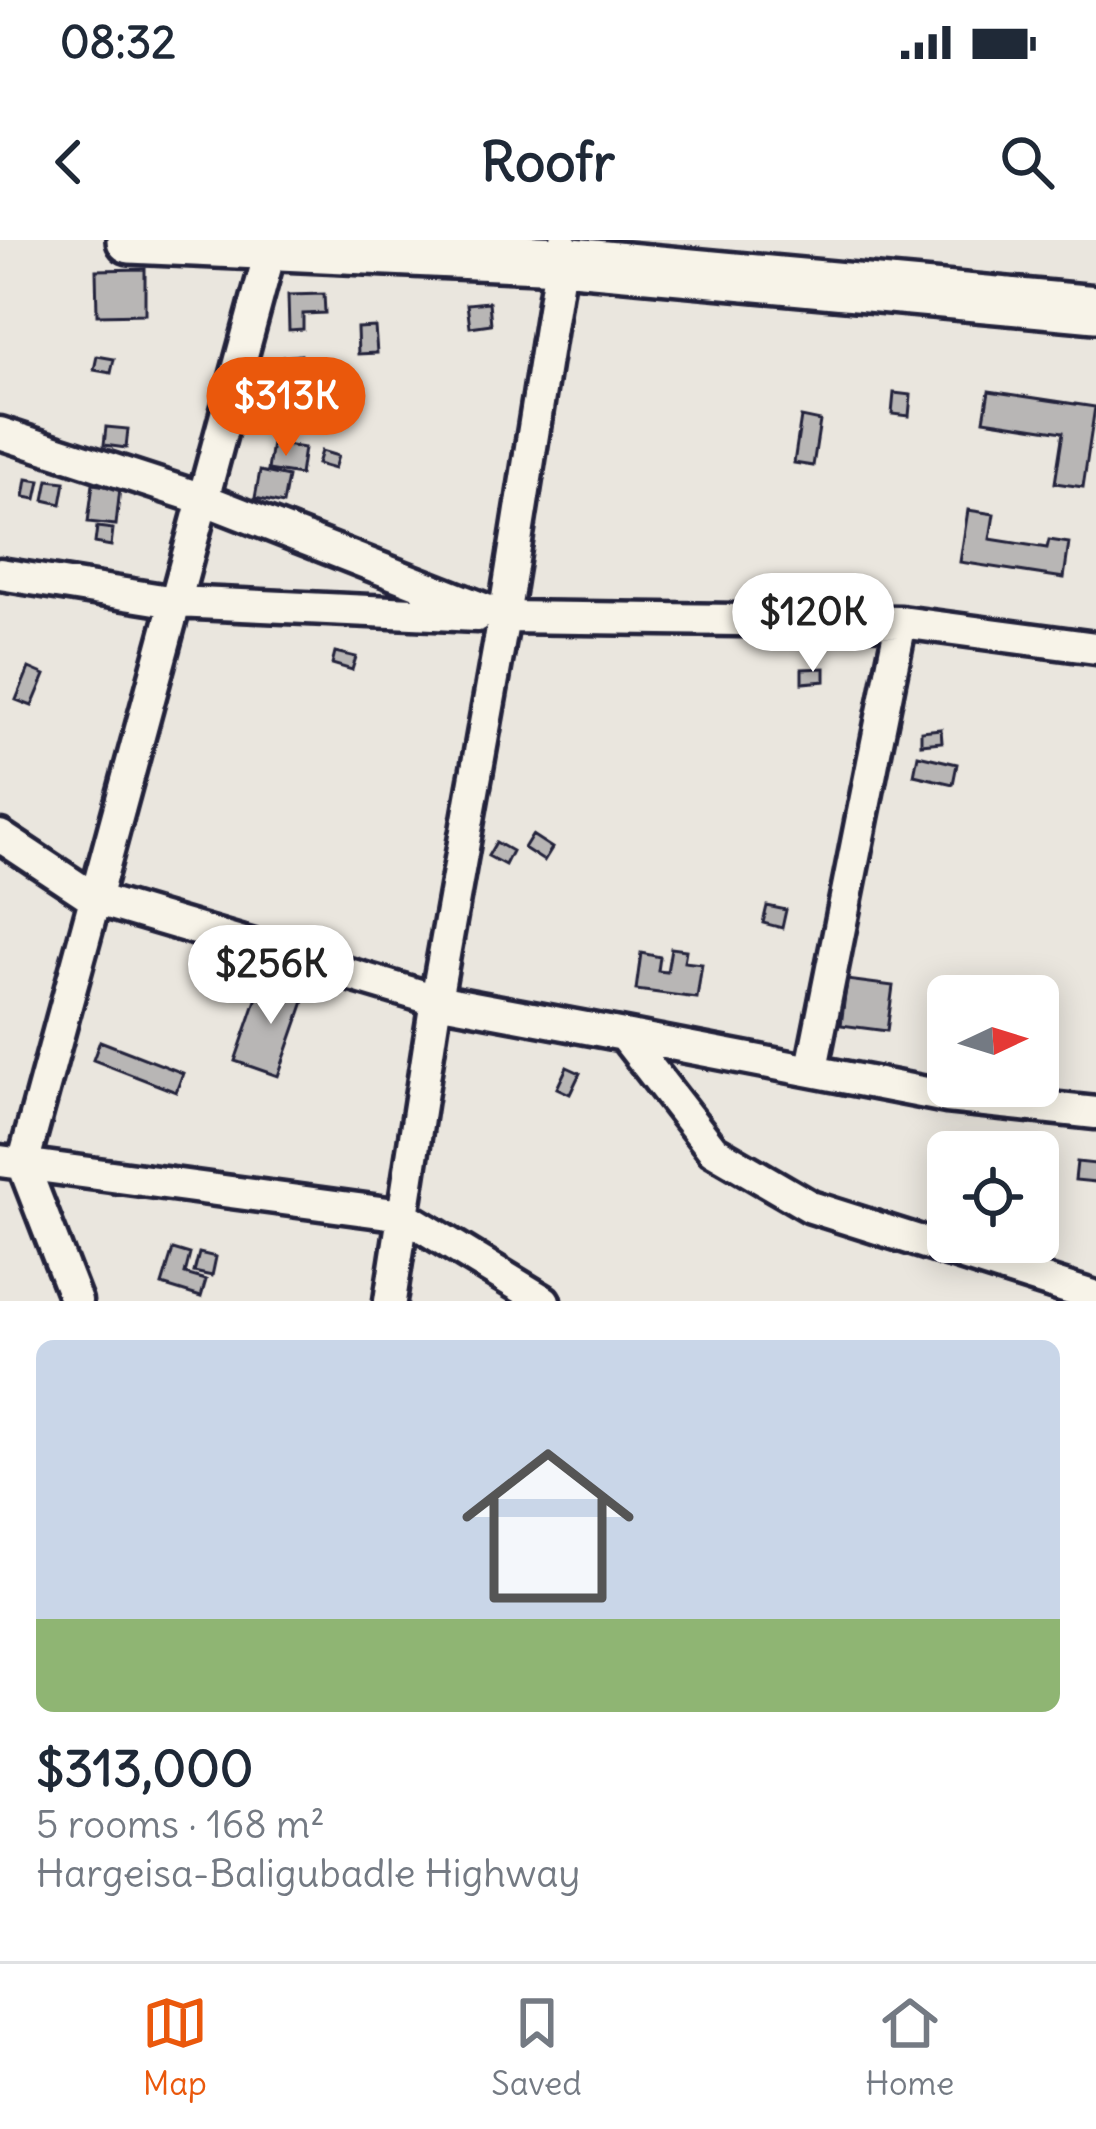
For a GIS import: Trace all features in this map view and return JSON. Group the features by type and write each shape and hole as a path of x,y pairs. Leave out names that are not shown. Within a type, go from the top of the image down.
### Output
{"highway":[{"path":"130,240 271,248 563,250 1096,310"}],"street":[{"path":"76,1301 12,1162 95,899 271,248"},
{"path":"390,1301 563,250"},
{"path":"0,433 203,499 504,617"},
{"path":"0,574 175,602 504,617 901,622 1096,648"},
{"path":"812,1068 901,622"},
{"path":"0,836 95,899 436,1000 947,1096 1096,1113"},
{"path":"624,1035 713,1150 811,1207 1096,1297"},
{"path":"12,1162 404,1215 544,1301"}],"building":[{"path":"145,269 145,314 97,315 96,270"},
{"path":"324,294 325,313 303,314 303,329 289,330 288,295"},
{"path":"489,302 491,324 470,327 467,304"},
{"path":"375,327 377,353 358,354 357,328"},
{"path":"301,355 302,362 315,361 316,375 285,378 283,357"},
{"path":"97,356 114,359 111,373 94,370"},
{"path":"989,391 1095,407 1083,487 1055,483 1063,432 984,420"},
{"path":"894,393 911,395 909,416 892,414"},
{"path":"801,417 820,421 813,466 794,463"},
{"path":"106,427 128,429 126,448 104,445"},
{"path":"272,443 304,448 300,475 268,470"},
{"path":"321,451 338,456 334,469 317,464"},
{"path":"260,471 288,477 283,504 255,498"},
{"path":"27,479 40,481 36,499 24,497"},
{"path":"48,480 65,482 61,504 44,500"},
{"path":"93,484 120,488 116,525 88,522"},
{"path":"968,510 994,514 990,539 1047,548 1049,540 1069,543 1064,578 960,562"},
{"path":"97,527 113,529 111,546 95,543"},
{"path":"335,652 356,657 352,670 332,664"},
{"path":"29,668 45,675 32,706 16,700"},
{"path":"825,668 825,681 802,683 802,669"},
{"path":"941,729 942,742 921,744 921,731"},
{"path":"918,755 957,764 953,784 914,775"},
{"path":"532,835 552,848 544,861 524,848"},
{"path":"496,842 512,851 505,865 488,856"},
{"path":"767,906 786,910 782,928 763,923"},
{"path":"671,948 686,950 684,962 702,964 697,998 636,990 641,953 660,957 658,971 667,972"},
{"path":"264,977 307,993 278,1076 235,1061"},
{"path":"847,980 893,986 887,1031 841,1025"},
{"path":"100,1041 183,1073 176,1092 93,1060"},
{"path":"567,1067 580,1073 570,1094 557,1088"},
{"path":"1077,1162 1096,1164 1096,1182 1075,1180"},
{"path":"173,1249 190,1254 185,1274 206,1280 201,1297 162,1285"},
{"path":"199,1253 216,1257 212,1276 194,1272"}]}
